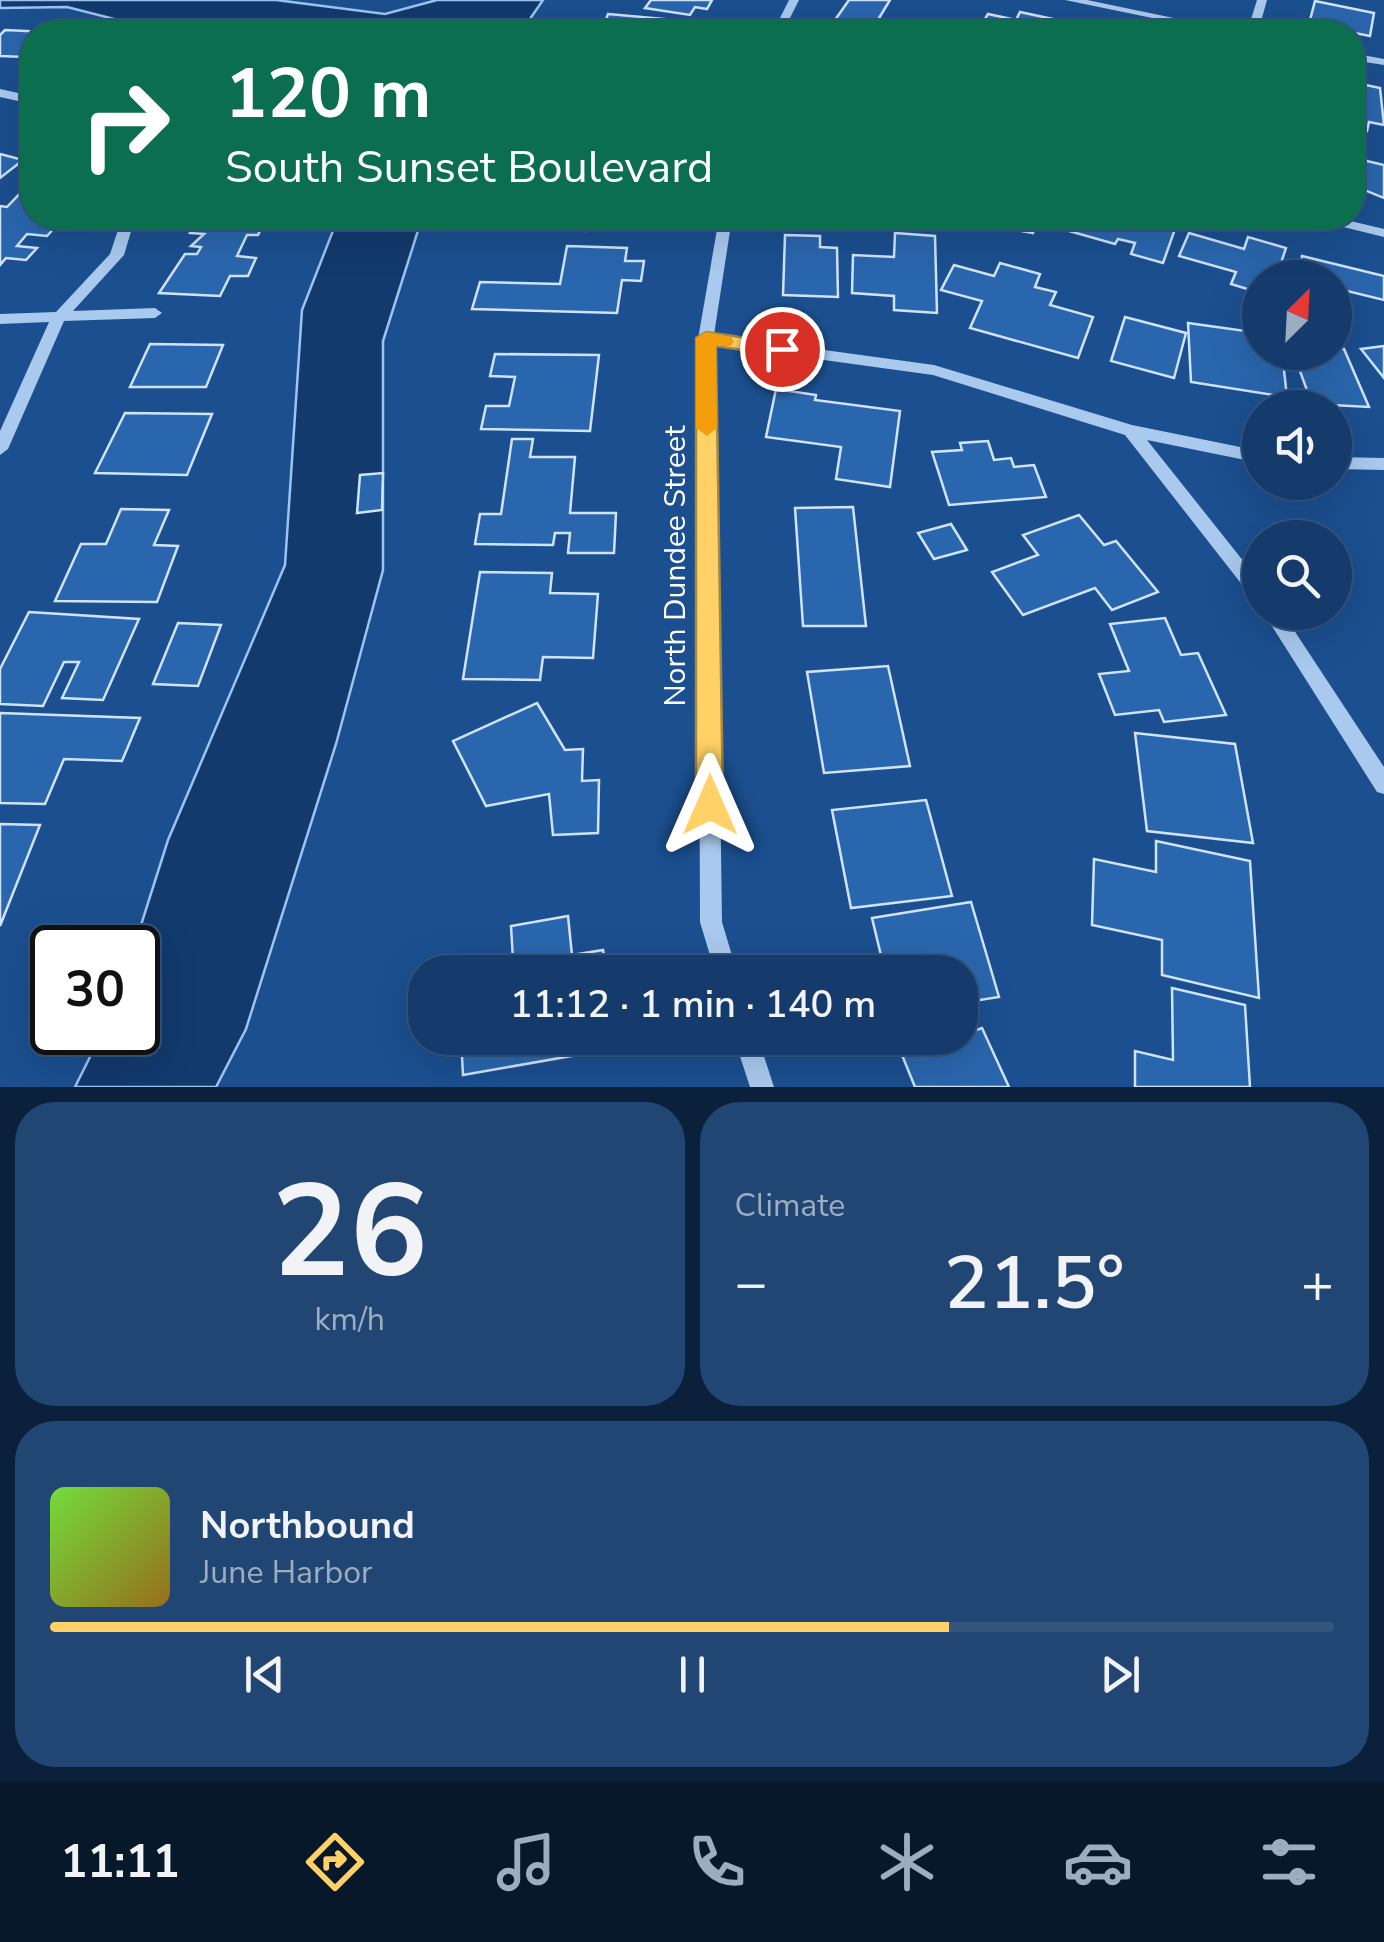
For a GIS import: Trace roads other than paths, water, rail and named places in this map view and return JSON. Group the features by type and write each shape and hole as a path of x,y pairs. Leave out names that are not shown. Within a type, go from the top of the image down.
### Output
{"street":[{"path":"1070,0 1173,20"},
{"path":"0,449 58,319 117,255 124,230"},
{"name":"North Dundee Street","path":"721,955 711,922 706,338 723,230"},
{"path":"0,319 156,313"},
{"path":"706,338 934,370 1131,431 1242,453"},
{"path":"1131,431 1242,571"},
{"path":"1352,463 1384,464"},
{"path":"1284,630 1384,785"},
{"path":"752,1055 762,1087"}],"water":[{"path":"0,0 276,0 385,14 437,0 543,0 529,20 118,20 67,7 0,8"},
{"path":"333,230 418,230 383,341 383,570 336,744 246,1029 216,1087 75,1087 91,1055 160,1055 160,925 141,925 168,840 285,565 302,310"}]}
